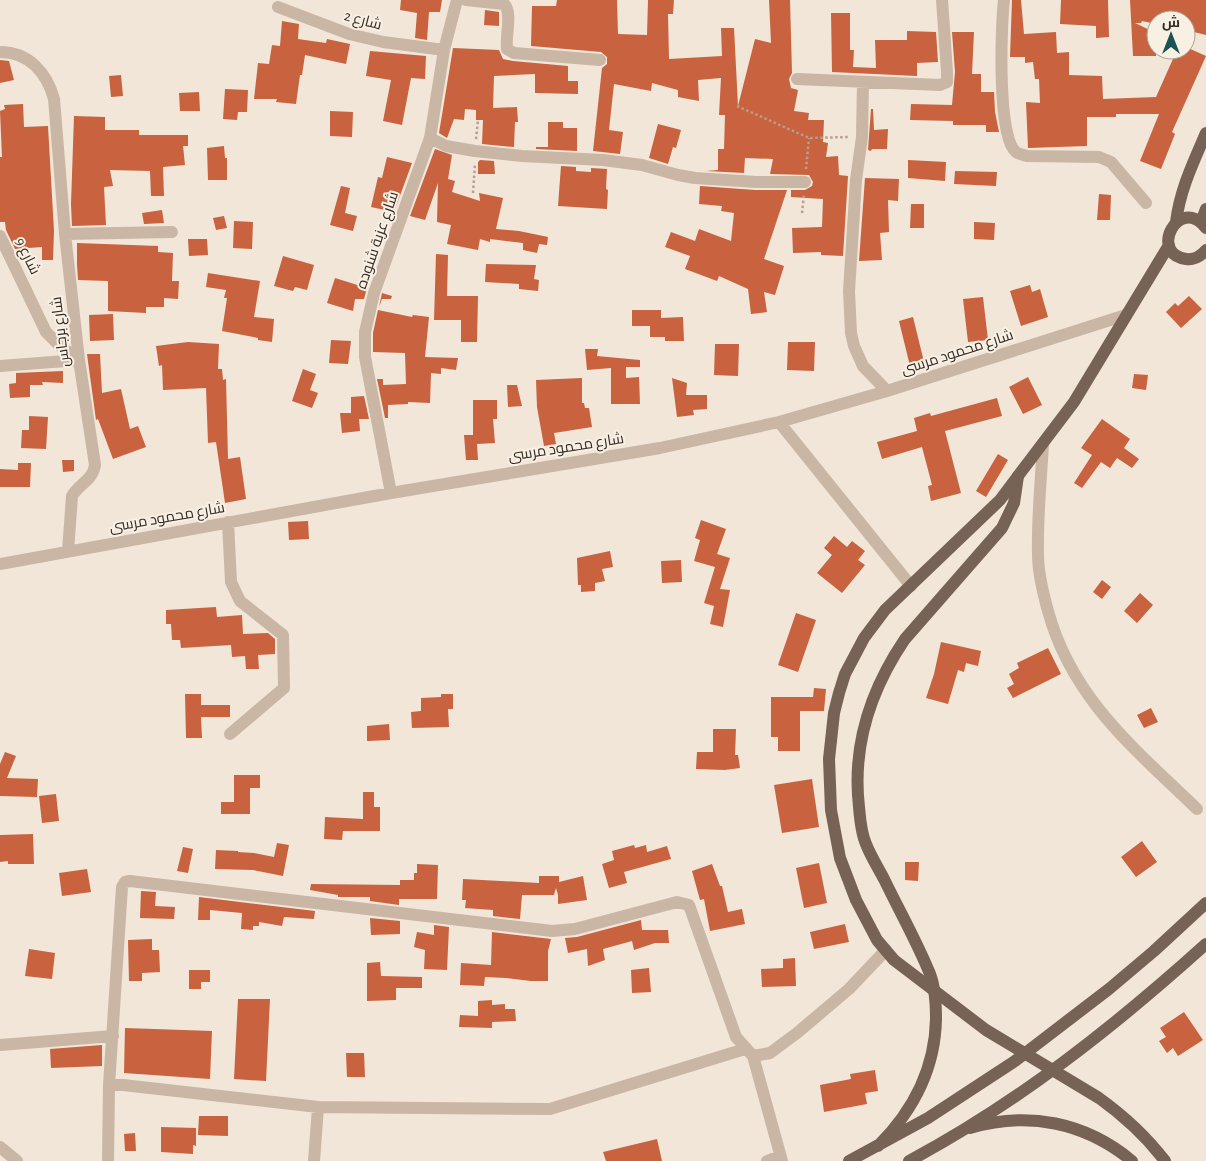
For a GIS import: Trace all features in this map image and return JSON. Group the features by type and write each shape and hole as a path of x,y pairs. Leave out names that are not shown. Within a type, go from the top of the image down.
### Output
{"main road":[{"path":"1204,254 1188,260 1182,259 1171,251 1169,232 1176,222 1183,186 1206,133"},
{"path":"1176,222 1188,218 1203,225 1206,209"},
{"path":"1165,1161 1146,1138 1115,1110 1099,1098 986,1030 894,960 877,940 856,900 840,858 831,810 829,759 831,733 837,700 845,674 864,638 885,610 1000,500 1074,402 1169,245"},
{"path":"878,1146 904,1118 923,1084 934,1047 936,1011 931,975 866,844 858,800 859,755 863,733 875,693 894,656 905,639 1002,528 1014,503 1018,476"},
{"path":"849,1161 936,1113 1015,1061 1154,952 1206,903"},
{"path":"909,1161 967,1128 1010,1100 1082,1048 1206,944"},
{"path":"967,1128 1002,1120 1020,1119 1056,1122 1106,1142 1132,1161"}],"street":[{"name":"شارع عزبة شنوده","path":"391,492 365,357 365,332 374,293 430,138 444,50 457,0"},
{"path":"466,0 504,4 508,8 507,49 514,53 600,60"},
{"path":"797,79 940,85 946,82 942,0"},
{"path":"1004,0 1001,75 1009,142 1015,152 1027,156 1099,157 1111,162 1146,203"},
{"name":"شارع 2","path":"278,7 349,34 383,42 444,50"},
{"name":"شارع برجاس","path":"0,52 19,55 32,62 43,72 50,85 54,99 79,360 95,465 92,476 72,496 68,551"},
{"path":"863,82 862,137 856,180 849,291 851,333 854,346 864,366 888,391"},
{"path":"430,138 446,146 475,151 522,156 603,160 642,165 696,178 756,182 805,182"},
{"path":"66,234 172,232"},
{"name":"شارع 9","path":"0,236 46,332 58,345 79,360"},
{"name":"شارع محمود مرسى","path":"0,564 391,492 660,448 779,422 888,391 1126,315"},
{"path":"0,366 79,360"},
{"path":"779,422 912,586"},
{"path":"1043,444 1038,556 1045,600 1058,642 1078,682 1105,718 1197,809"},
{"path":"228,522 231,582 240,600 283,635 284,688 230,734"},
{"path":"108,1161 109,1085 122,887 124,882 130,881 552,931 575,929 677,902 689,905 736,1037 749,1053 781,1158 767,1161"},
{"path":"109,1085 318,1107 550,1109 749,1053 770,1053 798,1033 849,989 886,950"},
{"path":"0,1045 113,1036"},
{"path":"314,1161 318,1107"},
{"path":"0,1146 17,1161"}],"path":[{"path":"737,106 809,138 862,137"}],"building":[{"path":"401,0 442,0 440,12 429,12 427,40 415,38 417,13 400,10"},
{"path":"557,0 617,0 618,34 647,35 648,0 674,0 673,14 668,14 669,59 722,56 721,28 734,28 738,106 755,39 771,43 769,0 790,0 792,73 789,79 791,88 798,90 794,111 809,113 808,120 824,120 823,142 828,143 826,157 838,156 839,175 848,176 843,256 821,255 821,252 793,253 792,228 822,227 823,199 791,197 791,190 805,190 812,186 813,182 809,175 770,174 773,159 745,158 744,173 706,171 718,170 718,149 724,149 725,115 719,115 721,78 698,80 699,101 678,97 678,90 652,83 651,91 614,84 609,130 623,132 620,154 593,151 602,68 607,64 607,57 601,52 531,46 532,6 556,6"},
{"path":"1012,0 1021,0 1024,34 1056,32 1057,53 1069,52 1069,75 1102,76 1103,99 1156,97 1173,60 1196,60 1196,52 1206,56 1172,132 1175,134 1161,169 1140,161 1159,114 1116,114 1116,117 1087,117 1087,146 1028,148 1026,102 1040,103 1039,79 1035,79 1033,62 1025,63 1025,57 1010,57"},
{"path":"1061,0 1108,0 1109,37 1096,38 1096,26 1060,24"},
{"path":"1130,0 1206,0 1206,35 1196,32 1196,10 1146,10 1146,22 1135,23 1146,28 1146,56 1133,56"},
{"path":"485,10 499,12 499,26 484,25"},
{"path":"831,13 850,13 850,50 854,50 853,67 876,68 875,40 907,40 907,31 936,32 938,62 917,63 917,76 832,72"},
{"path":"282,21 299,24 298,39 326,43 327,39 350,44 346,64 305,55 296,104 276,102 277,99 254,99 258,63 269,64 272,45 280,46"},
{"path":"952,32 974,32 972,74 981,74 981,92 994,92 999,132 986,132 986,125 953,125 953,121 910,120 911,104 952,105 955,72"},
{"path":"453,48 499,50 503,59 568,66 568,81 578,81 578,94 535,93 535,74 494,76 493,108 517,107 518,122 515,122 514,147 482,144 483,120 476,120 476,110 465,109 464,120 454,119 447,138 439,133"},
{"path":"370,51 426,56 425,79 411,78 402,125 383,121 391,80 366,76"},
{"path":"0,60 9,61 14,80 0,83"},
{"path":"121,75 123,96 111,97 109,76"},
{"path":"225,89 248,90 247,112 238,112 237,120 223,119"},
{"path":"199,92 200,111 180,111 179,93"},
{"path":"23,104 24,127 48,126 54,231 53,260 42,260 42,247 15,249 6,230 5,222 0,222 0,157 2,157 0,111 5,109 4,105"},
{"path":"871,109 873,109 874,130 888,129 887,149 868,150"},
{"path":"330,111 353,112 352,137 330,136"},
{"path":"74,116 105,117 105,130 139,130 139,135 188,135 188,146 183,146 185,165 163,167 164,196 151,196 150,171 110,170 113,186 104,187 106,225 72,226"},
{"path":"548,122 563,122 563,128 577,128 577,151 536,149 536,147 548,147"},
{"path":"658,124 681,130 676,148 673,147 668,164 649,158"},
{"path":"224,146 225,158 227,158 227,180 208,180 207,148"},
{"path":"435,149 452,155 448,179 455,181 452,192 480,201 479,193 503,198 496,229 519,231 548,237 547,245 539,244 537,253 523,250 523,243 490,239 490,242 480,239 478,250 447,244 451,225 437,222 438,183 425,220 410,216"},
{"path":"387,157 412,163 394,212 371,207 378,177 382,178"},
{"path":"480,160 494,161 495,174 478,174 478,162"},
{"path":"908,160 946,162 945,181 908,178"},
{"path":"561,166 576,167 576,171 591,172 591,168 607,169 607,209 558,206"},
{"path":"955,171 997,172 996,186 954,184"},
{"path":"865,178 899,179 898,201 888,200 889,232 880,233 882,260 859,261"},
{"path":"341,186 350,188 345,213 357,216 353,231 330,225"},
{"path":"700,186 787,190 764,259 784,266 775,295 764,292 767,312 751,314 748,289 719,276 717,281 685,269 690,256 665,247 671,232 695,241 699,229 731,241 734,213 721,211 722,206 699,204"},
{"path":"1099,194 1111,195 1110,220 1097,220"},
{"path":"911,204 924,204 924,228 910,228"},
{"path":"162,210 164,223 144,224 142,213"},
{"path":"224,216 227,228 216,230 213,218"},
{"path":"234,221 253,222 252,249 233,248"},
{"path":"974,222 995,223 994,240 974,239"},
{"path":"188,239 207,239 208,255 189,256"},
{"path":"77,243 158,246 158,252 173,253 172,281 179,281 178,299 164,298 164,307 146,307 146,313 108,311 108,281 78,280"},
{"path":"436,254 448,255 447,296 478,296 477,342 461,342 461,320 434,320"},
{"path":"283,256 314,265 307,290 295,287 293,291 274,286"},
{"path":"486,264 536,265 534,279 539,280 538,291 519,289 519,284 485,282"},
{"path":"208,273 260,281 254,317 274,319 272,342 222,331 227,298 224,298 226,290 206,287"},
{"path":"335,278 367,288 364,299 355,299 353,311 327,303"},
{"path":"1030,285 1032,292 1040,289 1048,317 1021,326 1010,291"},
{"path":"382,293 392,296 391,299 382,299 379,307"},
{"path":"1189,296 1202,309 1181,328 1166,312 1175,303 1178,306"},
{"path":"983,297 988,340 968,342 963,299"},
{"path":"378,310 412,317 413,315 429,317 425,357 458,358 456,370 441,368 441,374 431,373 430,403 408,402 408,404 388,405 388,418 385,418 377,379 383,379 383,385 406,384 405,353 373,352 373,333"},
{"path":"632,310 661,310 661,318 683,317 684,341 665,341 665,337 650,337 650,326 632,326"},
{"path":"113,314 114,340 90,341 89,315"},
{"path":"913,317 924,362 910,366 899,321"},
{"path":"331,340 351,341 348,364 329,363"},
{"path":"188,342 219,344 218,369 222,369 223,380 226,379 228,459 240,457 246,499 225,503 216,442 208,443 206,388 163,390 162,365 159,366 156,346"},
{"path":"788,342 815,342 814,371 787,370"},
{"path":"715,344 739,344 738,376 714,375"},
{"path":"585,349 598,349 597,356 640,360 640,367 626,367 626,378 639,377 640,404 611,404 611,368 587,370"},
{"path":"87,354 100,354 102,393 121,389 130,429 138,426 146,447 113,459 98,419 96,420"},
{"path":"303,369 316,374 310,390 318,393 312,408 292,401"},
{"path":"63,371 63,383 42,382 43,385 30,385 30,397 10,398 9,384 16,383 16,373"},
{"path":"1134,374 1148,375 1146,390 1132,388"},
{"path":"1028,377 1042,405 1023,414 1009,387"},
{"path":"582,378 582,403 584,403 585,408 589,408 592,427 554,433 556,444 544,446 537,407 536,380"},
{"path":"672,378 687,383 686,395 707,395 707,409 693,410 694,415 677,417"},
{"path":"507,385 517,385 522,406 508,407"},
{"path":"364,396 369,419 359,419 360,431 342,433 340,413 351,413 351,397"},
{"path":"997,398 1002,416 945,431 961,493 931,501 928,486 932,485 922,447 882,459 877,442 917,431 914,418 930,413 931,416"},
{"path":"473,400 497,400 497,419 493,419 495,443 477,444 478,460 466,460 464,435 473,435"},
{"path":"29,416 48,417 46,449 21,448 22,430 29,430"},
{"path":"1102,419 1130,439 1124,448 1139,459 1132,468 1117,458 1110,468 1101,462 1082,488 1074,483 1092,455 1081,448"},
{"path":"998,454 1008,460 986,497 976,491"},
{"path":"62,460 74,460 74,471 63,472"},
{"path":"18,463 31,463 30,487 0,487 0,469 18,470"},
{"path":"701,520 726,529 717,554 730,558 720,589 730,590 723,627 710,624 714,606 704,603 715,567 694,561 700,540 695,538"},
{"path":"308,521 309,539 289,540 288,522"},
{"path":"834,536 847,547 852,541 865,551 858,560 865,565 842,593 817,573 832,555 824,548"},
{"path":"610,551 613,567 602,569 605,581 595,583 595,591 581,592 581,585 578,585 577,558"},
{"path":"681,560 682,582 662,583 661,561"},
{"path":"1102,580 1111,587 1102,599 1093,592"},
{"path":"1140,593 1153,605 1137,623 1124,611"},
{"path":"216,607 217,617 242,615 243,634 268,633 275,639 275,654 258,655 259,669 246,669 245,656 232,657 231,645 181,648 180,640 172,640 171,624 166,624 166,610"},
{"path":"796,613 816,620 798,672 778,665"},
{"path":"941,642 981,651 978,666 966,663 964,672 958,670 948,704 926,698 934,674"},
{"path":"1048,648 1061,674 1013,698 1007,688 1014,684 1009,674 1019,668 1017,663"},
{"path":"814,688 826,689 824,711 800,711 800,751 778,751 778,737 771,737 771,697 813,697"},
{"path":"185,694 201,694 201,705 230,705 230,717 201,717 202,738 186,738"},
{"path":"441,694 453,694 453,709 448,709 449,727 412,728 411,712 421,711 421,698 441,697"},
{"path":"1151,708 1158,722 1144,728 1137,715"},
{"path":"389,724 390,740 367,741 367,726"},
{"path":"713,729 736,729 735,755 738,755 740,768 725,770 696,769 697,752 713,752"},
{"path":"5,752 16,756 7,778 38,779 37,797 0,796 0,764"},
{"path":"234,775 260,775 260,788 250,788 250,814 221,814 221,802 234,802"},
{"path":"812,779 819,827 782,833 774,785"},
{"path":"363,792 374,792 374,807 380,807 380,831 343,831 342,840 324,839 325,817 363,819"},
{"path":"56,794 59,821 42,823 39,796"},
{"path":"33,834 34,864 8,864 8,861 0,862 0,835"},
{"path":"1142,841 1157,862 1136,877 1121,857"},
{"path":"277,843 289,845 283,876 253,870 215,869 216,850 238,851 274,857"},
{"path":"634,845 635,848 646,845 647,852 667,846 671,859 624,872 627,883 609,888 602,864 614,860 612,851"},
{"path":"183,847 193,849 188,873 177,871"},
{"path":"905,862 919,862 918,881 905,880"},
{"path":"819,863 827,903 804,908 796,868"},
{"path":"417,864 438,865 437,899 399,899 399,905 370,901 370,897 338,897 338,895 310,890 311,884 400,885 400,880 414,880 414,873 417,873"},
{"path":"712,864 720,886 722,886 728,912 742,909 745,924 710,931 704,899 700,900 692,871"},
{"path":"87,869 91,892 62,896 59,873"},
{"path":"539,876 559,876 559,882 583,876 587,900 558,904 556,888 554,895 522,895 520,919 493,916 493,910 465,908 466,900 462,900 463,879 539,883"},
{"path":"141,891 156,892 155,906 175,907 174,919 140,918"},
{"path":"199,897 315,911 314,919 284,917 282,926 259,922 259,926 253,926 253,930 241,929 242,913 210,910 210,920 198,920"},
{"path":"370,918 400,921 400,934 371,935"},
{"path":"641,920 642,930 668,930 669,943 655,943 634,950 632,941 603,949 605,960 588,966 587,949 568,953 565,938 577,937"},
{"path":"845,924 849,942 814,949 810,932"},
{"path":"434,925 449,927 447,970 424,969 425,950 414,947 417,932 434,935"},
{"path":"492,932 551,939 548,951 548,981 485,977 484,986 460,985 461,963 491,965"},
{"path":"152,939 152,950 159,950 160,972 142,973 142,981 129,981 128,940"},
{"path":"29,949 55,953 52,979 25,976"},
{"path":"795,958 796,986 762,987 761,969 783,968 783,959"},
{"path":"380,962 381,976 422,977 422,988 396,988 396,1000 367,1001 367,963"},
{"path":"649,968 651,992 632,993 631,970"},
{"path":"189,970 210,970 210,982 201,982 201,989 189,989"},
{"path":"238,999 270,999 266,1081 234,1079"},
{"path":"492,1000 492,1005 505,1004 505,1009 515,1009 516,1021 492,1022 492,1028 459,1027 460,1015 478,1016 478,1001"},
{"path":"1184,1012 1203,1040 1178,1056 1173,1048 1167,1053 1159,1041 1166,1037 1160,1028"},
{"path":"125,1028 212,1031 210,1079 124,1073"},
{"path":"102,1045 102,1066 51,1068 50,1049"},
{"path":"346,1053 364,1053 365,1077 347,1077"},
{"path":"875,1070 878,1091 865,1093 867,1104 824,1112 820,1085 851,1079 850,1074"},
{"path":"199,1116 228,1116 228,1136 198,1135"},
{"path":"161,1127 196,1128 196,1146 193,1145 193,1154 161,1152"},
{"path":"135,1133 136,1151 125,1151 124,1134"},
{"path":"657,1139 662,1161 606,1161 603,1152"}]}
